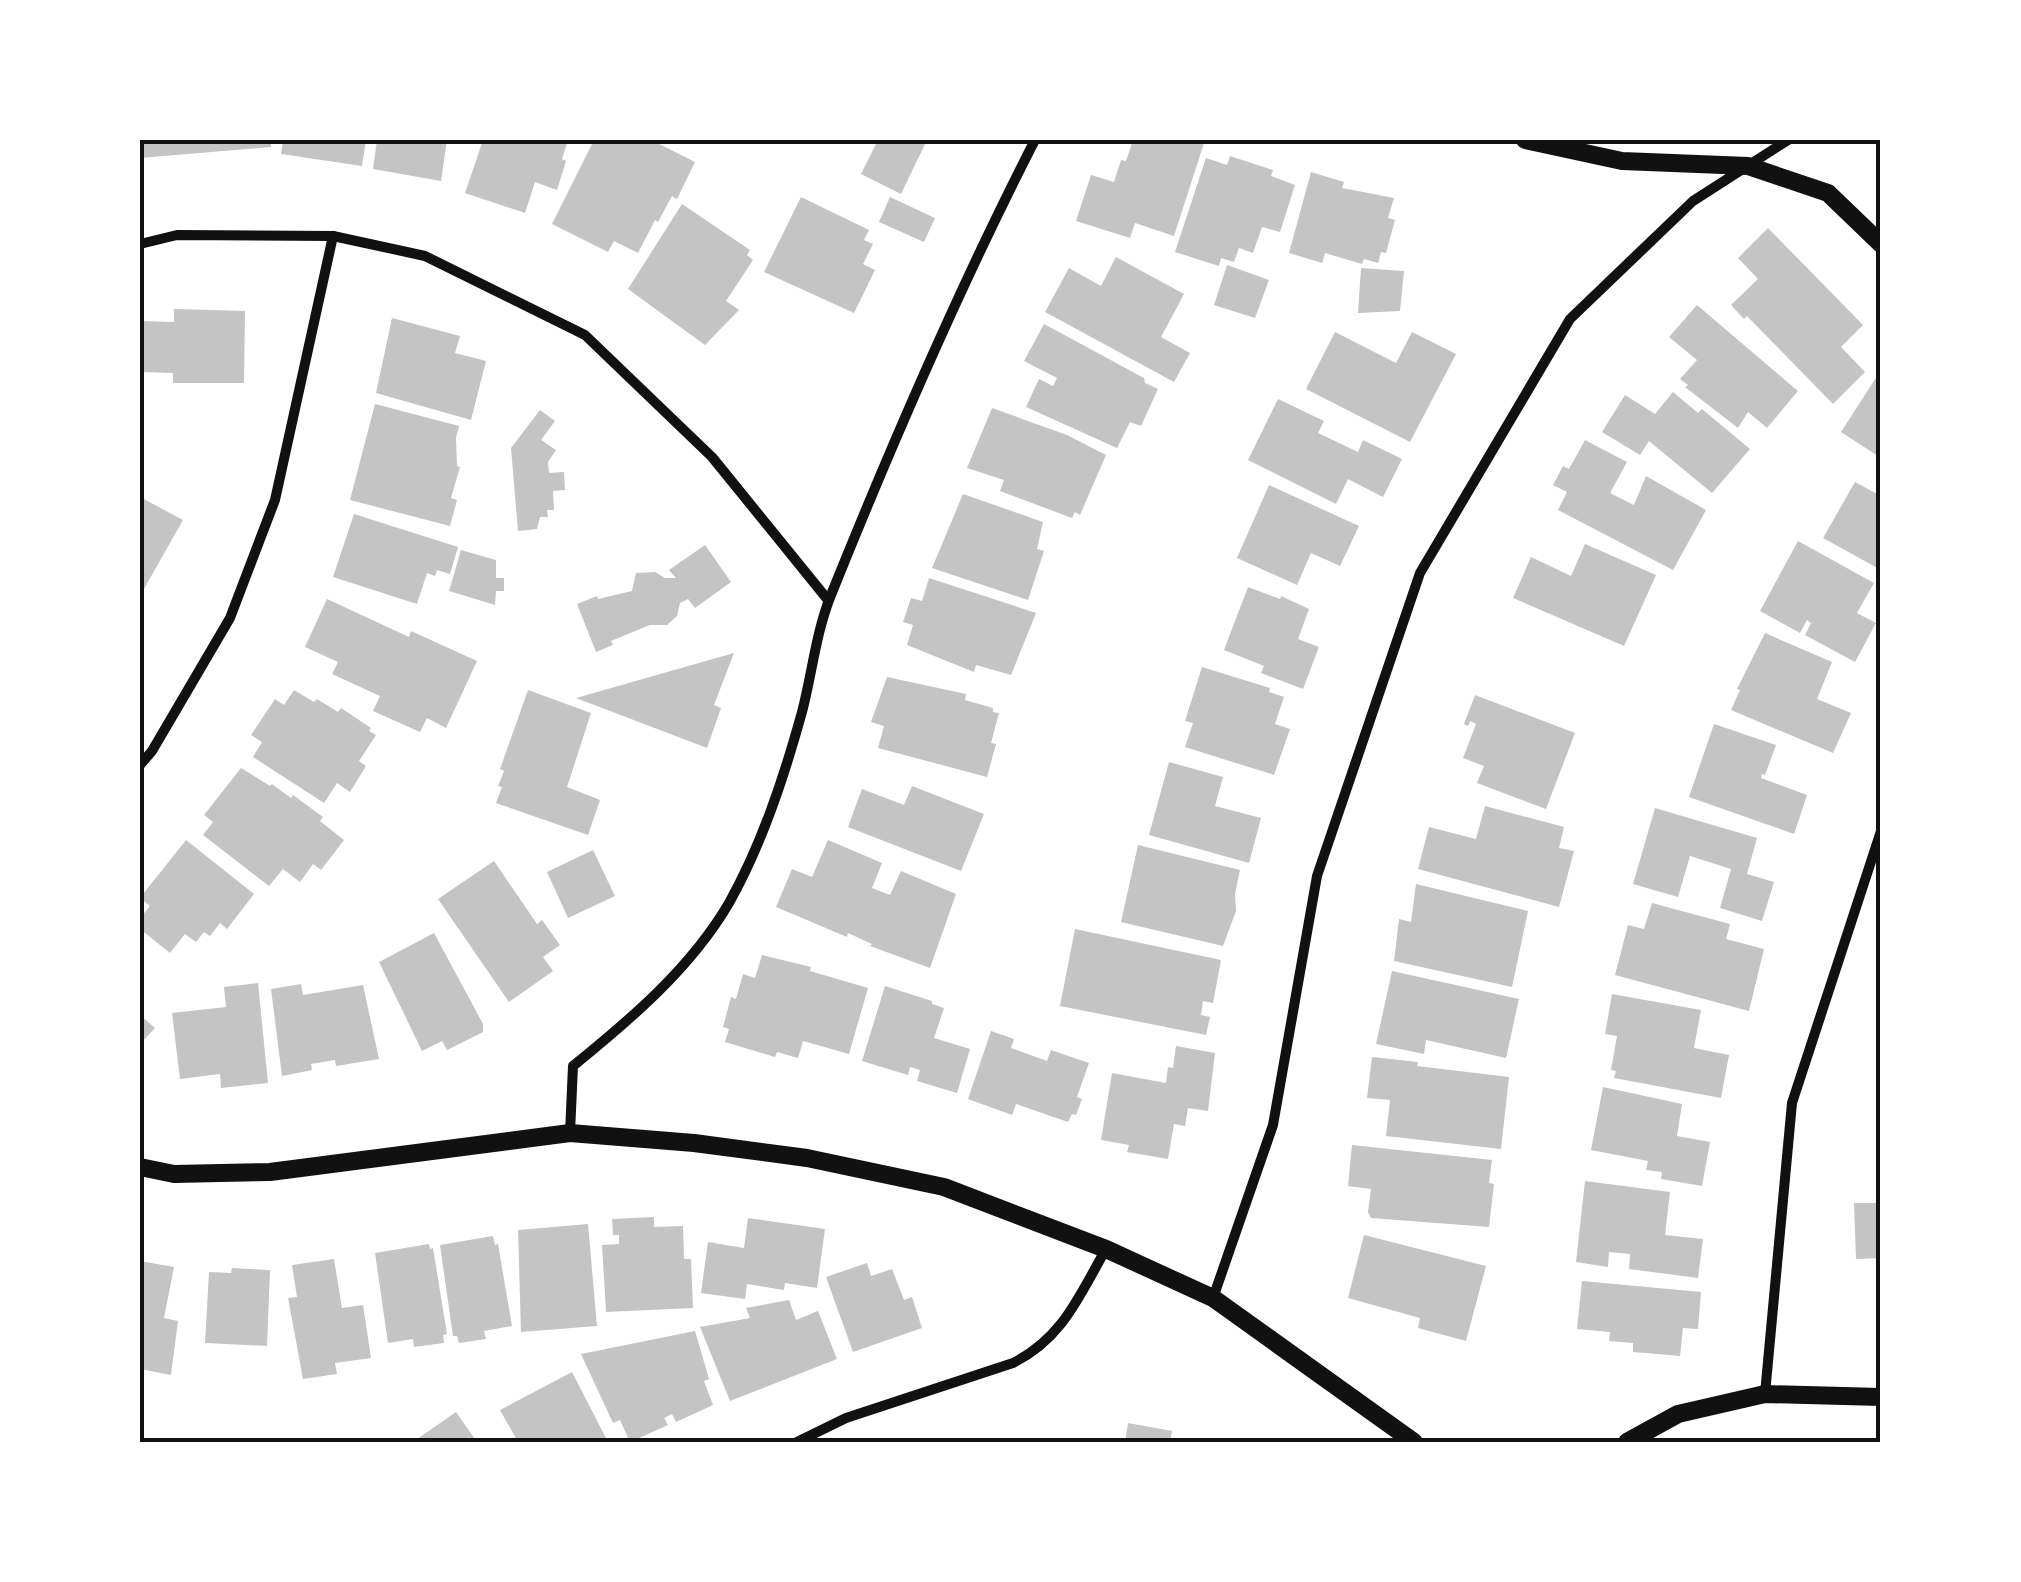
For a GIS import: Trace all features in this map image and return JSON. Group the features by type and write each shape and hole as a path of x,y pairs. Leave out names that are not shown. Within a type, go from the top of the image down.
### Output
{"street":[{"path":"570,1133 574,1066 635,1016 690,955 727,906 757,848 802,713 828,600 977,252 1035,140"},
{"path":"1525,140 1622,161 1748,166 1828,193 1881,244"},
{"path":"1213,1298 1274,1125 1317,876 1420,573 1570,319 1693,201 1788,140"},
{"path":"140,244 177,235 333,236 425,256 586,335 712,457 828,600"},
{"path":"140,765 152,752 230,618 275,500 333,236"},
{"path":"1765,1394 1792,1103 1881,831"},
{"path":"140,1167 174,1174 270,1172 570,1133 806,1158 927,1183 1106,1249 1213,1298 1414,1442"},
{"path":"797,1442 846,1418 1012,1364 1038,1351 1062,1326 1106,1249"},
{"path":"1626,1442 1678,1414 1765,1394 1881,1397"}],"building":[{"path":"140,140 271,140 271,147 140,158"},
{"path":"283,140 366,140 362,166 281,154"},
{"path":"377,140 447,140 441,181 373,169"},
{"path":"483,140 568,140 557,190 535,182 525,213 465,193"},
{"path":"594,140 651,140 695,162 677,199 672,196 638,253 614,241 608,252 552,224"},
{"path":"878,140 927,140 901,194 861,174"},
{"path":"1133,140 1204,143 1174,236 1135,223 1130,238 1076,221 1091,175 1114,182"},
{"path":"1230,156 1273,170 1271,176 1295,185 1280,232 1262,227 1253,253 1239,248 1234,262 1221,258 1219,266 1175,252 1206,158 1227,165"},
{"path":"1311,172 1344,182 1342,188 1394,198 1388,218 1395,220 1386,253 1381,252 1378,263 1364,259 1362,264 1325,253 1322,263 1289,253"},
{"path":"801,197 869,230 864,240 873,244 863,264 875,270 854,313 764,272"},
{"path":"890,197 935,218 924,242 879,222"},
{"path":"682,204 750,250 747,255 753,260 726,301 739,310 705,345 628,289"},
{"path":"1768,228 1863,325 1841,347 1865,372 1833,404 1747,316 1744,319 1731,305 1758,279 1738,258"},
{"path":"1116,257 1184,294 1161,337 1190,353 1174,382 1045,312 1069,268 1101,286"},
{"path":"1227,265 1269,280 1255,318 1214,305"},
{"path":"1361,268 1404,271 1400,311 1358,313"},
{"path":"1697,305 1798,391 1767,428 1748,412 1738,428 1680,379 1697,360 1669,337"},
{"path":"174,309 245,311 244,383 173,383 173,373 140,372 140,321 174,322"},
{"path":"392,318 460,336 455,353 486,361 471,420 376,393"},
{"path":"1044,324 1158,389 1141,426 1130,422 1117,448 1026,407 1039,379 1053,386 1057,378 1024,361"},
{"path":"1335,332 1396,363 1412,332 1456,354 1410,442 1306,389"},
{"path":"1881,370 1881,458 1841,432"},
{"path":"1673,392 1698,413 1702,409 1750,449 1712,493 1649,441 1640,455 1602,432 1625,395 1655,414"},
{"path":"1278,399 1324,421 1318,433 1358,452 1363,440 1402,459 1383,497 1348,479 1336,504 1248,460"},
{"path":"375,404 459,426 456,438 460,467 451,498 457,500 450,526 350,500"},
{"path":"992,408 1067,435 1106,455 1080,515 1075,512 1072,518 1000,491 1004,480 967,468"},
{"path":"540,410 555,421 541,440 556,450 548,462 549,473 564,472 565,490 553,491 554,510 547,510 548,517 540,517 537,529 518,531 511,448"},
{"path":"1585,440 1627,462 1610,493 1634,505 1646,476 1706,510 1673,570 1558,510 1567,492 1553,485 1563,466 1569,469"},
{"path":"1855,482 1881,500 1881,570 1823,538"},
{"path":"1269,485 1359,526 1340,566 1311,553 1297,585 1237,558"},
{"path":"963,494 1043,522 1037,549 1044,551 1028,600 932,568"},
{"path":"140,497 183,520 140,596"},
{"path":"354,514 458,547 450,574 437,570 435,576 427,573 417,604 333,577"},
{"path":"1798,541 1874,583 1857,613 1876,623 1855,662 1805,635 1811,623 1807,620 1800,633 1760,611"},
{"path":"1585,544 1656,575 1624,646 1513,598 1531,557 1571,576"},
{"path":"705,545 731,582 695,608 688,599 680,603 677,616 667,625 650,625 611,641 613,645 596,652 577,604 597,596 598,599 632,591 636,573 655,572 665,578 676,578 669,570"},
{"path":"461,550 496,560 496,578 504,578 504,591 496,591 495,605 449,591"},
{"path":"929,578 1036,613 1011,675 976,665 974,672 907,645 913,625 903,622 911,598 922,601"},
{"path":"1248,587 1309,609 1298,639 1319,647 1303,689 1261,673 1264,666 1224,650"},
{"path":"327,599 409,637 411,631 477,661 446,728 427,718 420,732 373,711 380,696 332,674 338,662 305,647"},
{"path":"1765,633 1832,662 1817,699 1851,713 1833,753 1731,710"},
{"path":"734,653 714,705 721,708 707,748 576,698"},
{"path":"1202,667 1270,688 1269,692 1284,697 1275,724 1290,729 1274,775 1185,747 1193,723 1185,721"},
{"path":"887,677 966,694 965,700 999,713 987,777 878,748 884,726 871,722"},
{"path":"294,690 338,712 341,708 376,735 359,761 366,766 350,792 337,783 324,803 253,757 262,742 251,735 275,699 284,705"},
{"path":"528,690 591,713 567,787 600,800 588,835 496,803 504,771 500,769"},
{"path":"1475,695 1575,733 1546,809 1477,783 1484,766 1463,758 1476,724 1464,724"},
{"path":"1714,724 1776,745 1761,778 1807,795 1794,834 1689,797"},
{"path":"1169,762 1223,777 1215,806 1261,818 1249,863 1149,835"},
{"path":"241,768 291,798 293,795 323,817 320,821 344,840 321,870 313,864 300,882 283,869 269,886 203,835 213,822 204,815"},
{"path":"912,786 984,814 961,871 848,827 862,789 904,805"},
{"path":"1485,806 1564,827 1559,848 1574,851 1559,907 1418,869 1429,827 1476,839"},
{"path":"1655,808 1757,838 1747,874 1774,882 1762,921 1720,908 1731,869 1690,856 1678,897 1633,884"},
{"path":"186,840 254,894 227,929 220,923 210,936 204,932 196,942 185,934 170,953 140,929 140,918 150,906 140,898"},
{"path":"828,840 882,863 872,888 890,895 901,871 956,894 930,968 776,907 792,869 812,877"},
{"path":"1138,845 1240,870 1236,911 1223,946 1121,922"},
{"path":"593,850 615,896 568,918 547,872"},
{"path":"494,861 537,924 542,920 560,945 543,957 553,971 509,1002 438,899"},
{"path":"1416,884 1528,911 1512,987 1394,961 1399,919 1411,922"},
{"path":"1652,903 1730,924 1726,939 1764,949 1749,1011 1615,975 1628,925 1644,929"},
{"path":"1075,929 1221,960 1213,1003 1203,1001 1201,1015 1210,1017 1206,1035 1060,1006"},
{"path":"434,933 483,1024 483,1032 447,1050 442,1041 422,1051 379,962"},
{"path":"762,955 811,967 810,971 868,988 849,1054 803,1041 798,1058 777,1052 775,1057 725,1042 729,1029 723,1027 731,997 736,999 743,974 755,978"},
{"path":"1392,971 1519,999 1506,1058 1426,1040 1424,1054 1376,1044"},
{"path":"258,983 268,1083 221,1088 220,1074 180,1079 172,1013 226,1007 224,987"},
{"path":"301,984 303,995 363,985 379,1059 336,1066 335,1060 311,1064 312,1070 282,1076 271,989"},
{"path":"885,986 944,1008 934,1038 970,1049 957,1093 917,1081 920,1070 910,1067 908,1075 862,1061"},
{"path":"1612,994 1701,1010 1694,1048 1729,1055 1721,1098 1614,1078 1616,1071 1611,1070 1617,1036 1605,1034"},
{"path":"140,1015 155,1028 140,1044"},
{"path":"991,1031 1014,1039 1011,1048 1047,1061 1051,1050 1089,1063 1077,1097 1082,1099 1076,1115 1072,1114 1068,1122 1016,1104 1012,1115 968,1099"},
{"path":"1176,1046 1215,1053 1208,1111 1188,1108 1185,1126 1174,1124 1168,1159 1127,1152 1129,1145 1101,1140 1112,1073 1166,1083"},
{"path":"1372,1057 1509,1077 1501,1149 1386,1136 1390,1100 1367,1098"},
{"path":"1603,1087 1682,1104 1677,1136 1710,1142 1702,1186 1661,1179 1662,1172 1646,1170 1648,1161 1591,1150"},
{"path":"1352,1145 1492,1160 1489,1183 1494,1184 1489,1227 1371,1218 1371,1189 1348,1186"},
{"path":"1585,1181 1670,1192 1665,1235 1703,1239 1698,1278 1629,1269 1630,1254 1609,1252 1608,1267 1576,1262"},
{"path":"1854,1203 1881,1203 1881,1258 1856,1259"},
{"path":"654,1217 654,1227 683,1226 684,1259 691,1259 693,1308 606,1312 602,1245 619,1244 619,1235 613,1235 612,1219"},
{"path":"748,1218 825,1229 817,1288 785,1283 784,1290 747,1284 745,1299 701,1293 708,1242 744,1248"},
{"path":"588,1224 597,1326 521,1332 518,1230"},
{"path":"1364,1235 1486,1266 1466,1341 1418,1328 1420,1318 1348,1298"},
{"path":"493,1236 495,1245 498,1244 512,1326 484,1331 486,1339 459,1343 457,1336 453,1336 440,1245"},
{"path":"429,1244 433,1248 447,1334 443,1335 444,1343 414,1347 413,1339 388,1343 375,1253"},
{"path":"334,1259 342,1308 363,1305 371,1358 335,1363 337,1374 303,1379 288,1298 297,1297 292,1265"},
{"path":"140,1261 174,1267 164,1318 178,1321 171,1375 140,1369"},
{"path":"867,1263 871,1276 892,1269 904,1300 912,1297 922,1328 853,1352 826,1277"},
{"path":"232,1268 270,1270 267,1346 205,1343 209,1272 231,1273"},
{"path":"1582,1281 1701,1292 1698,1329 1683,1328 1680,1356 1633,1352 1633,1343 1609,1341 1610,1332 1577,1329"},
{"path":"789,1300 796,1320 818,1311 837,1359 730,1401 700,1327 750,1318 746,1308"},
{"path":"695,1331 709,1379 704,1381 713,1405 676,1422 672,1414 664,1418 668,1425 630,1442 620,1420 613,1423 581,1354"},
{"path":"572,1372 608,1442 518,1442 500,1410"},
{"path":"456,1412 477,1442 413,1442"},
{"path":"1128,1423 1172,1431 1170,1442 1125,1442"}]}
